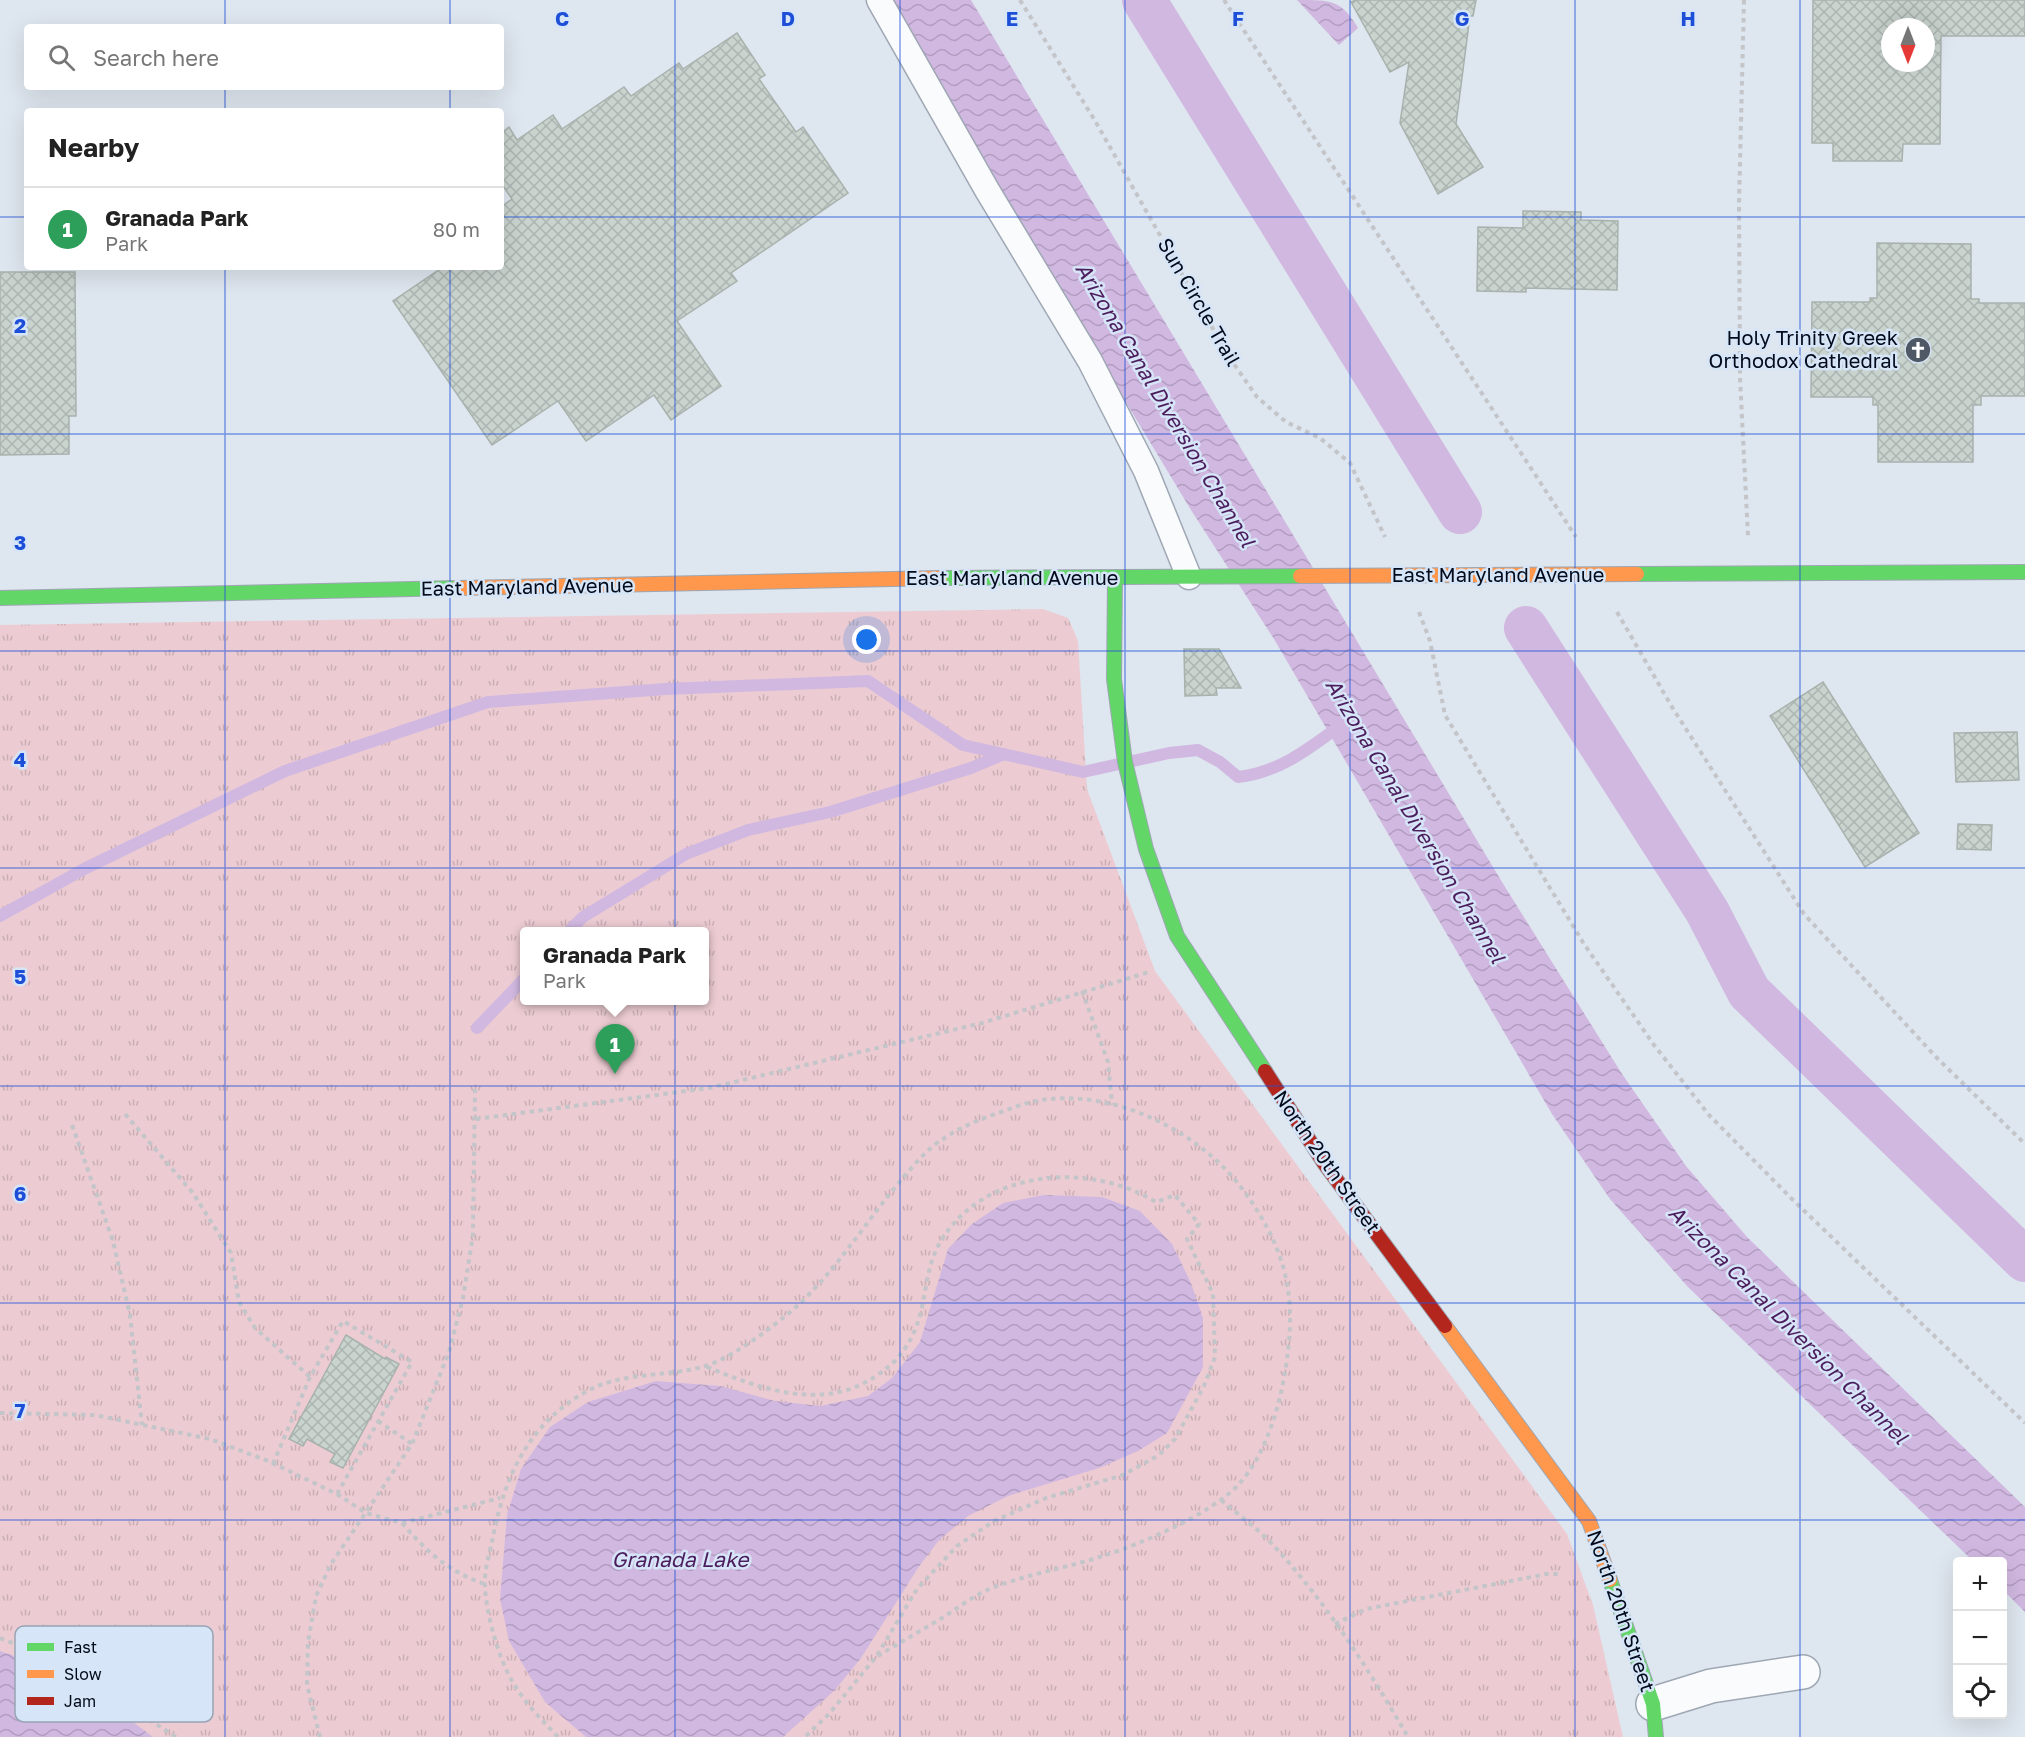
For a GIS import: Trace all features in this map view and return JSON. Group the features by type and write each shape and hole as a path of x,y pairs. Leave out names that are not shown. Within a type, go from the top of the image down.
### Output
{"street":[{"name":"East Maryland Avenue","path":"0,598 935,578 2025,572"},
{"name":"North 20th Street","path":"1115,578 1114,679 1125,762 1146,849 1177,936 1324,1163 1589,1521 1653,1704 1656,1737"},
{"name":"North 20th Street","path":"1653,1704 1711,1686 1803,1672"}],"lane":[{"path":"879,0 987,190 1090,361 1146,471 1189,577"}],"path":[{"name":"Sun Circle Trail","path":"1020,0 1094,119 1229,357 1257,397 1286,422 1320,438 1350,463 1405,576 1430,641 1445,715 1584,944 1654,1045 1709,1115 1793,1200 2025,1423"},
{"path":"1224,0 1564,518"},
{"path":"1744,0 1739,203 1740,378 1750,574"},
{"path":"1623,624 1753,837 1804,914 1936,1057 2025,1144"},
{"path":"476,1119 709,1088 971,1026 1082,990 1149,972"},
{"path":"1082,990 1108,1062 1112,1105"},
{"path":"320,1737 307,1685 308,1643 316,1596 331,1564 412,1444 449,1352 463,1298 473,1235 475,1089"},
{"path":"558,1737 526,1704 505,1668 484,1584 500,1498 516,1462 543,1425 569,1401 596,1386 624,1378 706,1367 757,1337 788,1314 821,1282 892,1191 940,1140 979,1119 1042,1101 1063,1099 1112,1105 1141,1113 1184,1134 1216,1158 1242,1188 1275,1239 1286,1274 1291,1329 1287,1364 1276,1409 1261,1449 1241,1483 1221,1500 1156,1536 1103,1556 1044,1571 987,1590 876,1657"},
{"path":"124,1114 193,1192 231,1253 239,1302 255,1328 310,1377"},
{"path":"72,1125 113,1241 130,1315 142,1425"},
{"path":"706,1367 780,1392 807,1396 837,1394 864,1384 897,1361 915,1331 932,1262 940,1241 958,1218 985,1197 1028,1181 1068,1175 1107,1180 1156,1202 1175,1195 1199,1224 1187,1239 1214,1293 1215,1357 1204,1386 1175,1439 1159,1455 1123,1475 1046,1498 994,1521 957,1546 916,1589 876,1657 829,1714 805,1737"},
{"path":"273,1464 310,1377 343,1321 412,1362 337,1494"},
{"path":"0,1413 95,1415 210,1439 273,1464 337,1494 366,1513 402,1523 500,1498"},
{"path":"378,1421 412,1444"},
{"path":"1221,1500 1272,1544 1306,1583 1378,1685 1408,1737"},
{"path":"402,1523 429,1554 466,1578 484,1584"},
{"path":"1335,1624 1366,1609 1547,1574 1560,1574"},
{"path":"0,1638 15,1644"},
{"path":"153,1722 176,1737"}],"green space":[{"path":"1043,609 1068,618 1078,641 1087,789 1155,971 1567,1534 1593,1605 1623,1737 0,1737 0,625"}],"water":[{"name":"Arizona Canal Diversion Channel","path":"883,0 971,0 1502,882 1622,1074 1686,1166 1747,1237 2025,1507 2025,1612 2007,1594 2007,1557 1969,1557 1688,1287 1610,1199 1552,1114 1274,639 1191,510"},
{"path":"1297,0 1319,0 1334,4 1346,12 1358,28 1339,45"},
{"name":"Granada Lake","path":"1044,1195 1102,1197 1140,1211 1172,1244 1191,1283 1203,1318 1203,1367 1167,1433 1138,1451 1099,1468 1008,1496 968,1516 939,1540 918,1568 861,1658 835,1690 783,1737 586,1737 545,1702 509,1641 500,1599 507,1515 521,1469 550,1427 588,1402 656,1381 720,1386 775,1401 820,1406 868,1396 892,1378 920,1342 948,1249 972,1224 1003,1203"},
{"path":"0,1651 15,1656 15,1722 132,1722 153,1737 0,1737"}],"building":[{"path":"1356,0 1476,0 1473,16 1470,16 1456,124 1483,167 1438,194 1400,123 1409,62 1390,72 1351,2"},
{"path":"1813,0 2025,0 2025,36 1941,36 1940,144 1903,144 1902,161 1833,161 1833,143 1812,143"},
{"path":"737,33 765,75 759,79 796,132 803,127 848,193 731,273 737,281 677,321 721,386 671,420 654,395 586,441 558,401 492,445 393,301 439,270 504,270 504,205 512,199 504,187 504,131 509,127 517,140 553,115 562,129 624,87 631,96 679,63 683,69"},
{"path":"1523,211 1581,212 1581,220 1618,221 1617,290 1526,288 1526,292 1477,291 1478,227 1523,228"},
{"name":"Holy Trinity Greek Orthodox Cathedral","path":"1877,243 1971,244 1971,299 1979,299 1979,303 2025,303 2025,396 1981,396 1981,405 1973,405 1973,462 1878,462 1878,405 1873,405 1873,397 1811,397 1812,302 1870,302 1870,298 1877,298"},
{"path":"0,272 75,272 76,416 69,416 69,454 0,455"},
{"path":"1184,649 1219,649 1241,688 1216,688 1217,695 1185,696"},
{"path":"1823,682 1919,833 1865,867 1770,716"},
{"path":"2017,732 2019,780 1956,782 1954,733"},
{"path":"1958,824 1992,825 1991,850 1957,849"},
{"path":"346,1335 385,1359 386,1357 399,1364 343,1468 330,1462 335,1454 307,1439 303,1446 289,1439"}],"waterway":[{"path":"1144,0 1460,512"},
{"path":"1526,628 1707,911 1749,992 2025,1260"},
{"name":"Arizona Canal Diversion Channel","path":"0,916 84,869 285,771 488,702 666,689 868,681 963,745 1083,772 1169,753 1198,750 1220,762 1238,777 1253,775 1280,765 1305,751 1341,725"},
{"path":"573,927 583,917 686,854 748,830 830,812 971,768 1004,754"},
{"path":"477,1028 520,983"}],"traffic: fast":[{"path":"1637,574 2025,572"},
{"path":"940,578 1300,576"},
{"path":"1115,578 1114,679 1125,762 1146,849 1177,936 1265,1071"},
{"path":"0,598 457,588"},
{"path":"1610,1580 1653,1704 1656,1737"}],"traffic: slow":[{"path":"1300,576 1637,574"},
{"path":"457,588 940,578"},
{"path":"1445,1326 1589,1521 1610,1580"}],"traffic: jam":[{"path":"1265,1071 1324,1163 1445,1326"}],"place":[{"name":"Holy Trinity Greek Orthodox Cathedral","path":"1918,350"},
{"name":"Granada Park","path":"615,1074"}]}
